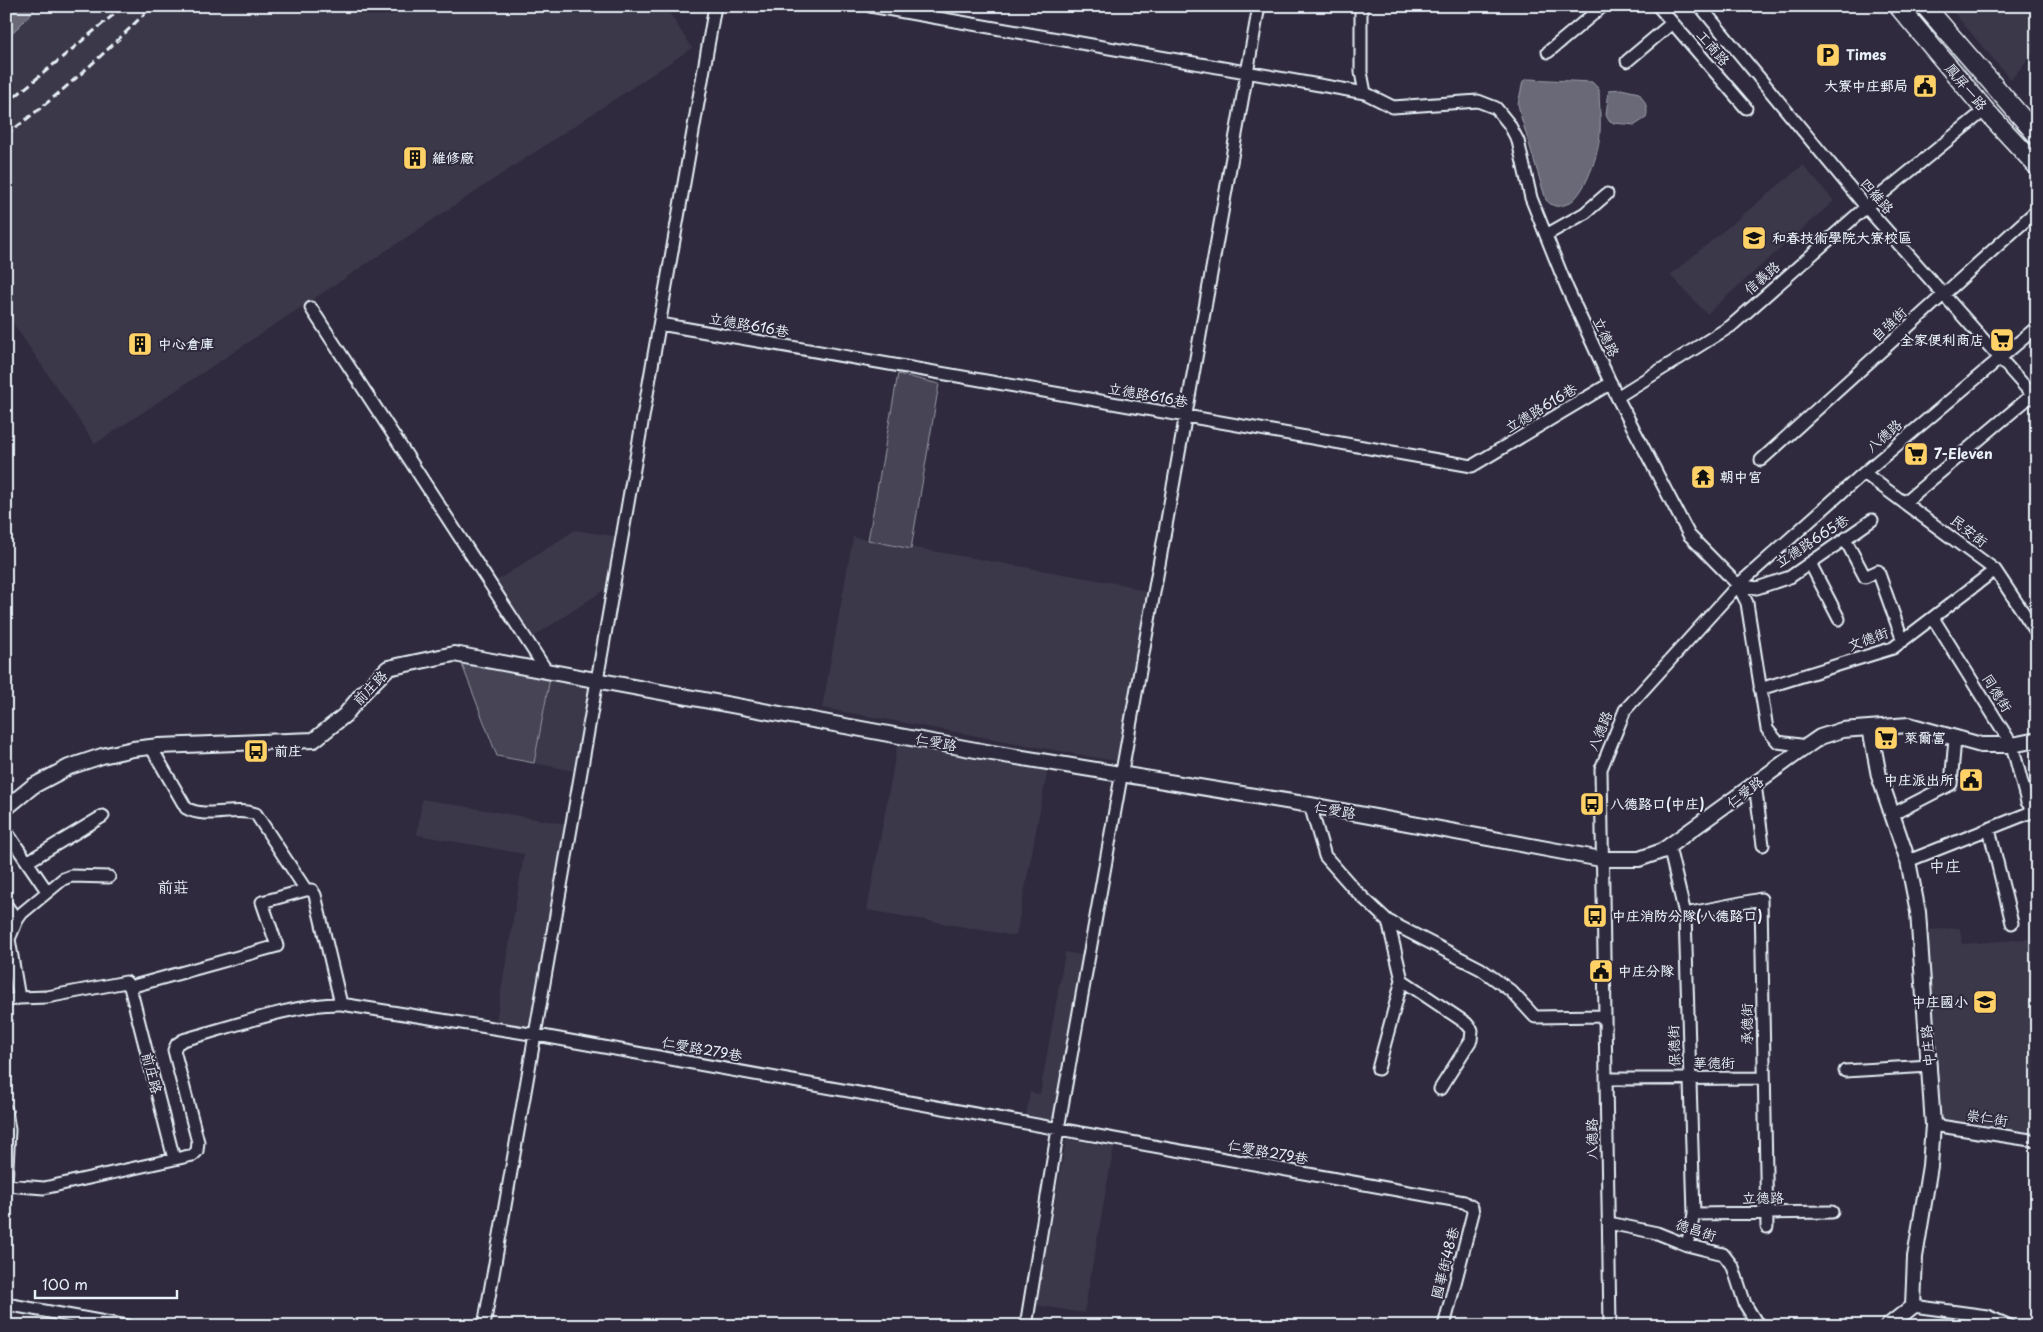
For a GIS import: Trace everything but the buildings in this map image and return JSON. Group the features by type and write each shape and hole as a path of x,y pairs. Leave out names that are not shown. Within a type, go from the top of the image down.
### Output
{"main road":[{"name":"鳳屏一路","path":"1898,6 1985,110 2037,166"},
{"name":"鳳屏一路","path":"1925,6 2037,135"}],"street":[{"path":"484,1326 537,1035 597,679 715,6"},
{"name":"立德路","path":"870,6 1365,93 1393,107 1409,108 1458,101 1478,102 1496,108 1509,124 1518,141 1531,198 1567,288 1617,397 1689,535 1738,585 1747,603 1767,728 1778,742 1807,746"},
{"path":"1026,1326 1058,1129 1259,6"},
{"path":"1361,6 1361,72 1365,93"},
{"path":"1548,52 1603,6"},
{"name":"工商路","path":"1658,6 1746,108"},
{"name":"四維路","path":"1700,6 1866,207 2034,398"},
{"path":"1627,61 1672,23"},
{"name":"信義路","path":"1617,397 1731,326 1866,207 1985,110"},
{"path":"1546,236 1585,213 1607,194"},
{"name":"自強街","path":"1761,460 2037,210"},
{"path":"311,308 546,670"},
{"name":"立德路616巷","path":"660,324 1472,466 1611,383"},
{"name":"八德路","path":"1610,1326 1601,769 1625,710 1738,585 1864,472 1998,357 2037,327"},
{"path":"1905,502 2034,398"},
{"name":"民安街","path":"1864,472 1995,570 2037,633"},
{"name":"立德路665巷","path":"1738,585 1757,588 1790,577 1872,520"},
{"path":"1845,539 1865,577 1878,571 1903,641"},
{"path":"1810,563 1839,619"},
{"name":"文德街","path":"1760,689 1893,648 1995,570"},
{"name":"同德街","path":"1933,618 2012,744 2027,802 2035,813"},
{"name":"前庄路","path":"6,808 33,786 69,768 102,756 151,747 314,740 345,715 362,694 388,668 432,658 454,654 469,655 597,679"},
{"name":"仁愛路","path":"597,679 992,753 1310,805 1601,859 1639,859 1669,847 1807,746 1830,732 1909,725 1981,745 2012,744 2037,740"},
{"name":"中庄路","path":"1870,728 1877,768 1908,861 1918,912 1930,1066 1933,1125 1930,1166 1916,1258 1914,1306"},
{"path":"1893,814 1951,784 1955,739"},
{"path":"151,747 186,808 195,813 247,810 256,814 306,890"},
{"path":"1755,784 1763,846"},
{"path":"1310,805 1325,856 1355,890 1388,921 1481,969 1511,992 1535,1017 1604,1016"},
{"path":"1908,861 2035,813"},
{"path":"27,862 103,816"},
{"path":"1989,829 2012,923"},
{"path":"6,832 47,891"},
{"name":"保德街","path":"1669,847 1685,914 1694,1214 1687,1245"},
{"path":"19,998 9,939 16,920 63,879 71,876 109,877"},
{"path":"6,1001 19,998 47,998 126,982 130,987 276,946 262,902 312,890 315,895 341,1004"},
{"name":"承德街","path":"1685,914 1761,899 1767,1227"},
{"path":"6,905 16,920"},
{"path":"1378,1069 1402,980 1388,921"},
{"path":"1402,980 1466,1023 1472,1030 1471,1040 1440,1090"},
{"name":"前庄路","path":"130,987 174,1159"},
{"name":"仁愛路279巷","path":"174,1159 193,1155 197,1151 198,1142 174,1050 177,1044 183,1040 324,1003 341,1004 537,1035 1464,1202 1472,1206"},
{"path":"1844,1071 1930,1066"},
{"name":"華德街","path":"1606,1079 1763,1078"},
{"path":"6,1110 8,1130 6,1185 44,1188 174,1159"},
{"name":"崇仁街","path":"1933,1125 2037,1142"},
{"name":"國華街48巷","path":"1444,1326 1473,1213 1472,1206"},
{"name":"立德路","path":"1694,1214 1832,1212"},
{"name":"德昌街","path":"1609,1223 1657,1233 1687,1245 1723,1254 1733,1267 1745,1304 1758,1324"},
{"path":"6,1304 127,1326"},
{"path":"1888,1326 1914,1306 1988,1316 2010,1326"}],"shaded area":[{"path":"6,6 665,6 692,48 95,444 6,313"},
{"path":"1948,6 2037,6 2037,48 2011,80"},
{"name":"和春技術學院大寮校區","path":"1803,165 1834,201 1707,314 1670,275"},
{"path":"898,374 939,384 911,549 868,540"},
{"path":"575,530 614,536 607,588 532,638 493,583"},
{"path":"853,537 1126,585 1149,593 1120,762 822,708"},
{"path":"461,662 550,678 534,763 497,756"},
{"path":"550,678 589,686 574,771 534,763"},
{"path":"898,741 1048,768 1016,936 867,910"},
{"path":"422,799 566,824 532,1029 496,1021 524,854 417,835"},
{"name":"中庄國小","path":"1960,928 1962,944 2037,938 2037,1134 1941,1121 1938,1059 1926,930"},
{"path":"1065,952 1085,956 1056,1121 1026,1115 1030,1092 1040,1094"},
{"path":"1066,1139 1114,1147 1084,1313 1036,1305"}],"water":[{"path":"6,6 38,6 6,40"},
{"path":"1528,79 1592,82 1599,89 1600,132 1594,161 1580,192 1574,200 1564,205 1555,206 1546,200 1521,117 1518,104 1523,81"},
{"path":"1621,89 1639,93 1646,105 1646,118 1635,125 1614,123 1609,121 1606,115 1609,90"}],"railway":[{"path":"6,104 124,6"},
{"path":"6,135 81,74 152,6"}],"place":[{"name":"Times","path":"1828,55"},
{"name":"大寮中庄郵局","path":"1925,86"},
{"name":"維修廠","path":"415,158"},
{"name":"和春技術學院大寮校區","path":"1754,238"},
{"name":"全家便利商店","path":"2002,340"},
{"name":"中心倉庫","path":"140,344"},
{"name":"7-Eleven","path":"1916,454"},
{"name":"朝中宮","path":"1703,477"},
{"name":"萊爾富","path":"1886,738"},
{"name":"前庄","path":"256,751"},
{"name":"中庄派出所","path":"1971,780"},
{"name":"八德路口(中庄)","path":"1592,804"},
{"name":"中庄消防分隊(八德路口)","path":"1595,916"},
{"name":"中庄分隊","path":"1601,971"},
{"name":"中庄國小","path":"1985,1002"}],"district":[{"name":"中庄","path":"1945,866"},
{"name":"前莊","path":"173,887"}]}
